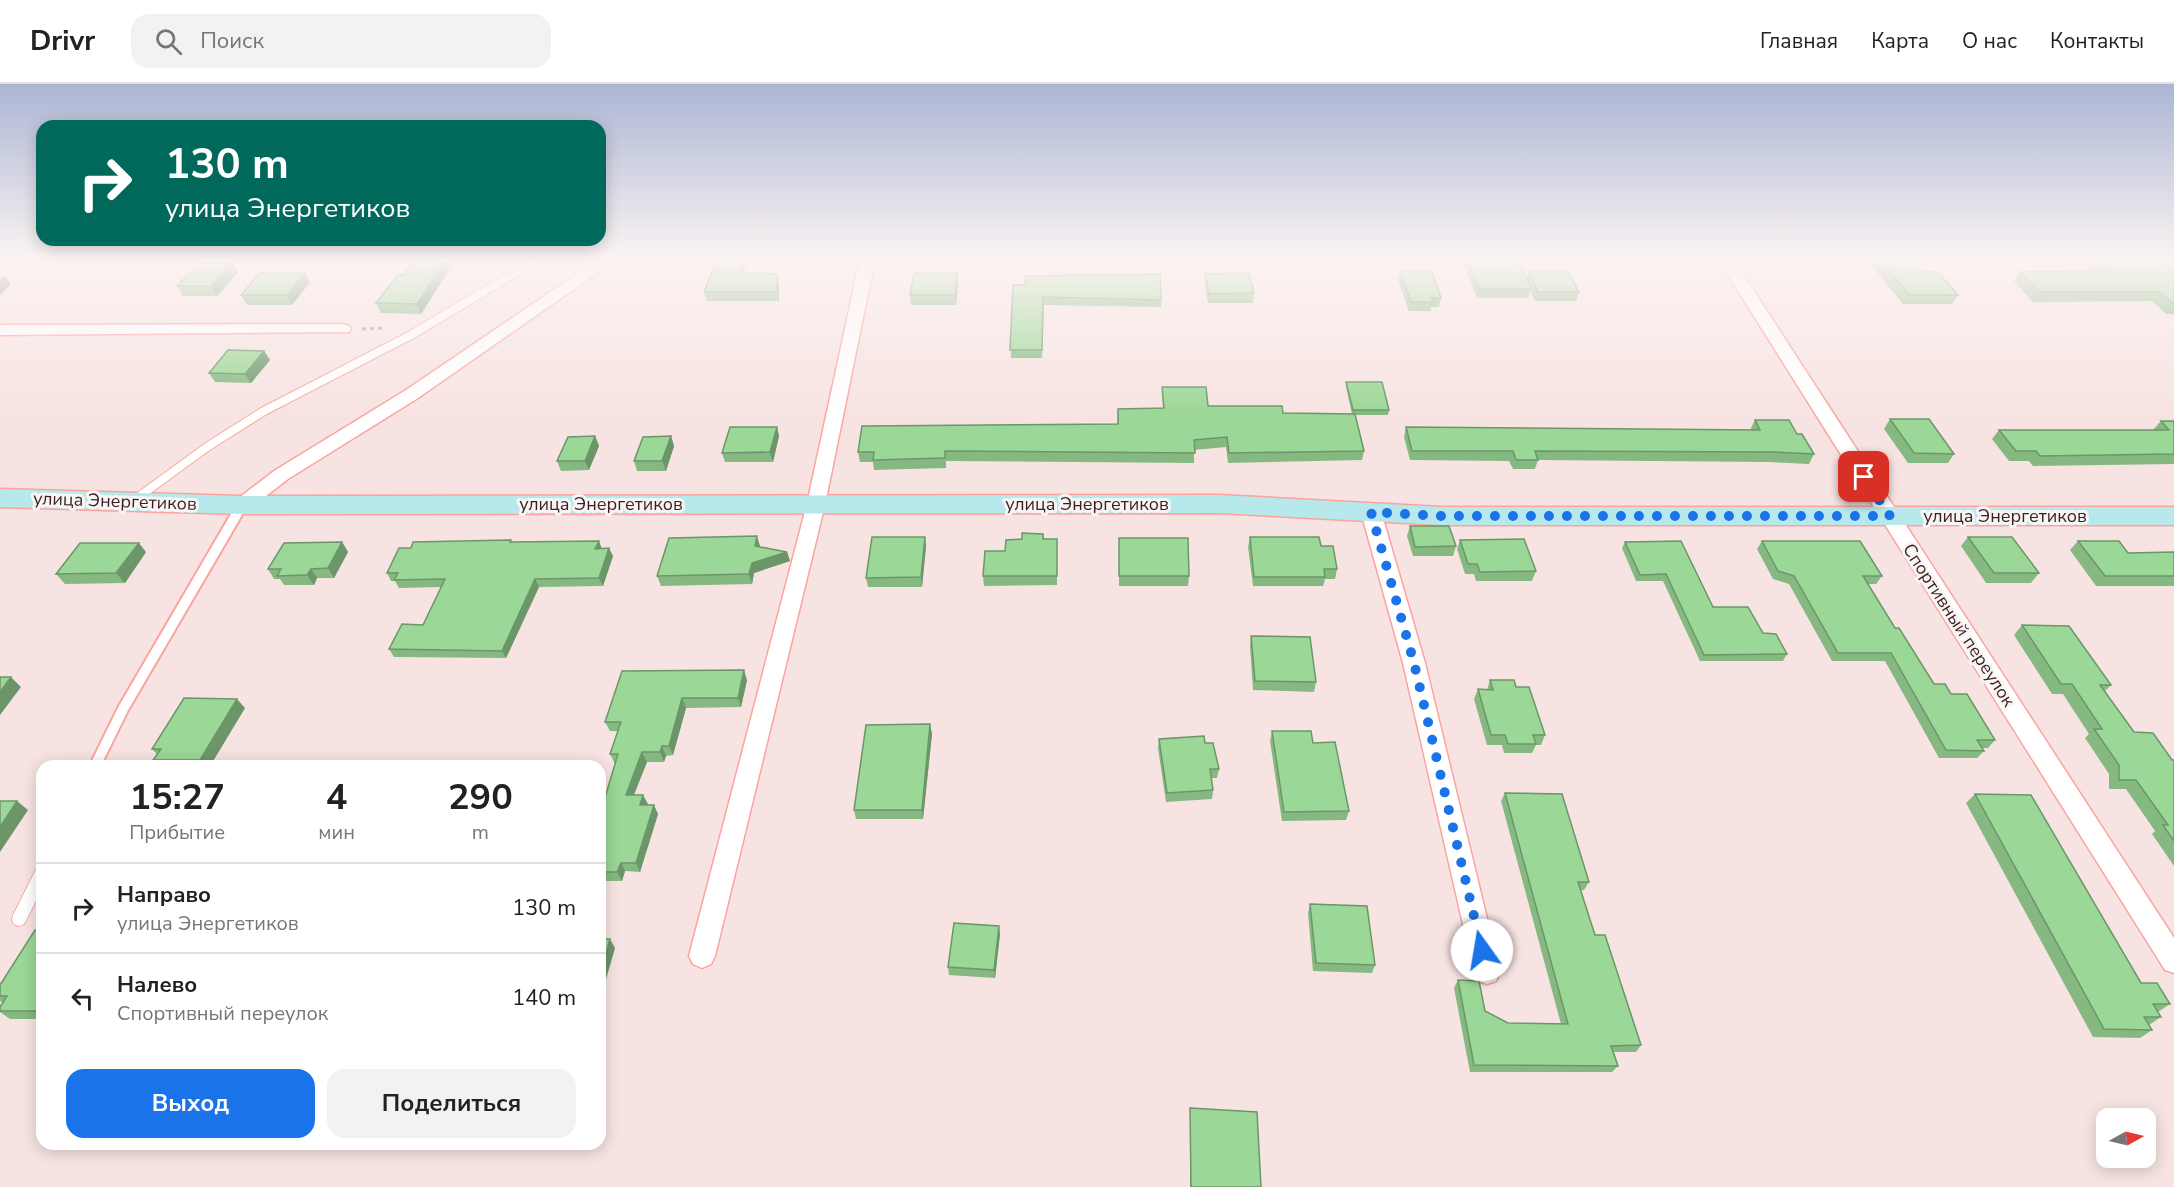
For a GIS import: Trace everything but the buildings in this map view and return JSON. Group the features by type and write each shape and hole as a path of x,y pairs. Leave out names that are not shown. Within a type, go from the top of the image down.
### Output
{"street":[{"path":"242,505 281,475 412,394 535,310"},
{"path":"702,956 816,504 857,310"},
{"name":"Спортивный переулок","path":"1758,310 2174,961"},
{"path":"0,330 343,329"},
{"name":"улица Энергетиков","path":"0,498 242,505 1220,504 1442,516 2174,516"},
{"path":"1371,512 1414,663 1487,972"}],"lane":[{"path":"131,502 207,447 264,411 411,335 452,310"},
{"path":"97,760 123,709 242,505"},
{"path":"19,919 36,885"}],"route":[{"path":"1482,950 1414,663 1371,512 1442,516 1890,516 1864,477"}]}
